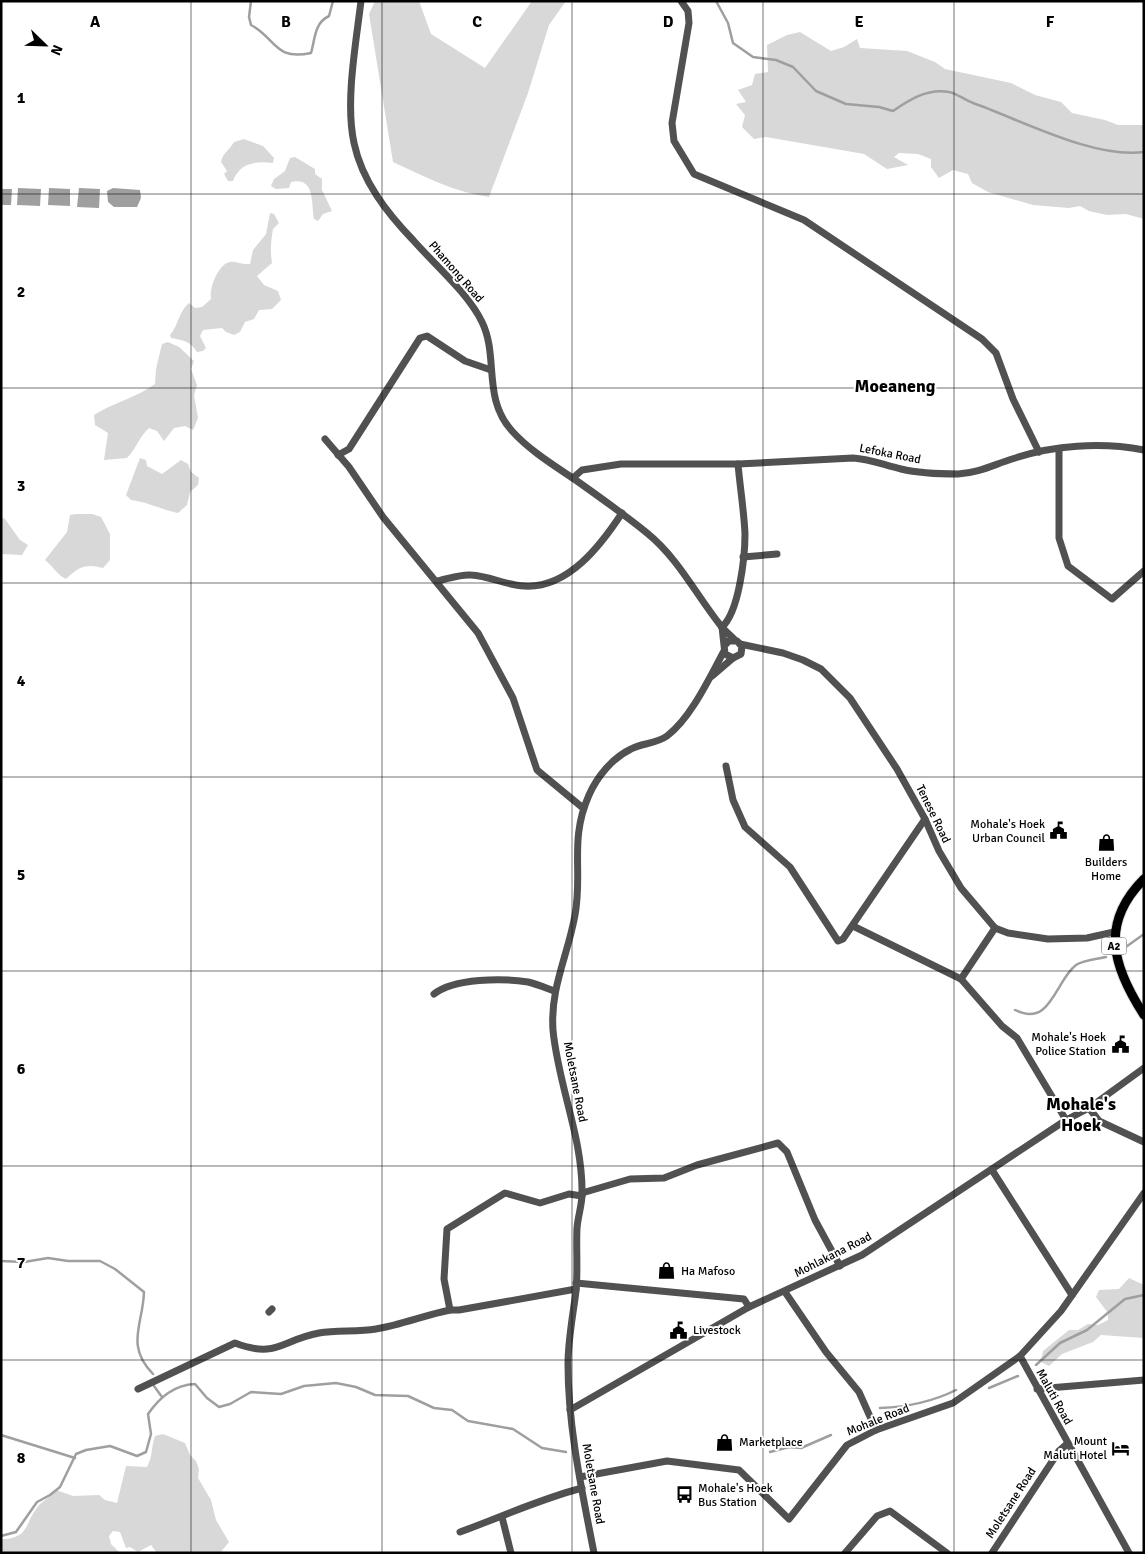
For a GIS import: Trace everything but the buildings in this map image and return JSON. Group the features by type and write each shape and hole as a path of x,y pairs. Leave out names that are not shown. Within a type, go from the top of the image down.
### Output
{"main road":[{"name":"A2","path":"1144,879 1125,905 1114,932 1114,946 1119,962 1131,994 1144,1014"}],"street":[{"name":"Phamong Road","path":"361,1 352,106 354,144 359,159 370,186 387,211 477,314 486,336 492,387 497,404 511,430 544,459 622,513 663,548 683,571 722,627 738,642"},
{"path":"681,1 688,11 689,22 672,123 674,141 694,174 804,220 982,339 996,353 1013,399 1039,452"},
{"path":"338,455 349,449 420,338 427,336 465,361 491,370"},
{"path":"325,439 349,467 383,517 478,633 513,698 537,770 584,808"},
{"name":"Lefoka Road","path":"573,478 582,470 622,464 738,464 853,458 869,459 902,469 958,474 986,470 1011,459 1039,452 1078,446 1144,450"},
{"path":"1059,449 1059,538 1068,566 1112,599 1144,571"},
{"path":"722,627 729,621 732,612 743,557 745,534 738,464"},
{"path":"437,581 471,575 523,586 536,586 549,582 566,575 592,552 606,537 622,513"},
{"path":"743,557 777,554"},
{"name":"Phamong Road","path":"722,627 724,648"},
{"path":"740,654 738,642 729,641 724,648 727,656 733,658 756,648"},
{"name":"Tenese Road","path":"738,642 803,660 820,670 850,698 873,731 925,819 939,851 961,888 995,928"},
{"name":"Moletsane Road","path":"594,1553 570,1410 568,1363 576,1286 577,1227 582,1194 579,1162 554,1031 554,991 575,914 578,876 576,843 584,808 598,777 609,765 631,749 656,742 668,735 691,708 711,676 724,648"},
{"name":"Moletsane Road","path":"711,676 733,658"},
{"path":"726,766 733,800 745,827 790,867 838,941 843,939 925,819"},
{"path":"852,926 961,979 1002,1026 1017,1038 1066,1120"},
{"path":"961,979 995,928 1008,933 1048,939 1087,938 1114,932"},
{"path":"434,994 443,987 484,980 528,982 554,991"},
{"name":"Mohlakana Road","path":"570,1410 749,1307 862,1256 1066,1120 1089,1108 1144,1068"},
{"path":"1089,1108 1099,1121 1144,1142"},
{"path":"450,1310 444,1278 447,1229 505,1193 540,1203 569,1194 582,1194 630,1180 664,1178 697,1165 778,1143 788,1152 815,1220 840,1266"},
{"path":"992,1170 1072,1295"},
{"name":"Mohale Road","path":"580,1477 667,1461 739,1470 788,1519 847,1445 876,1430 953,1402 1020,1356 1072,1295 1144,1193"},
{"path":"138,1389 235,1343 246,1348 274,1350 298,1338 320,1333 378,1329 450,1310 459,1310 576,1286 744,1299 749,1307"},
{"path":"785,1292 826,1352 859,1392 876,1430"},
{"name":"Maluti Road","path":"1020,1356 1129,1553"},
{"path":"1037,1389 1144,1380"},
{"name":"Moletsane Road","path":"992,1553 1059,1451 1067,1444"},
{"path":"460,1532 502,1517 550,1496 582,1488"},
{"path":"845,1553 876,1516 890,1511 947,1553"},
{"path":"502,1517 511,1553"}],"shaded area":[{"path":"375,1 419,1 431,34 485,68 532,1 566,1 549,25 528,93 489,197 452,188 393,162 369,14"},
{"path":"800,32 831,51 844,47 857,39 860,48 907,51 935,62 945,69 1011,83 1035,95 1061,102 1072,113 1105,120 1118,125 1144,125 1144,219 1126,214 1107,215 1089,211 1080,206 1069,208 1033,205 988,192 972,183 968,174 953,170 939,178 931,167 931,159 918,154 899,153 894,157 908,165 887,169 864,154 766,137 754,139 742,127 745,115 736,104 746,102 738,90 752,85 755,74 768,72 767,45 787,35"},
{"path":"244,139 263,146 274,158 273,163 261,162 244,166 233,181 228,181 224,174 227,171 221,162 222,159 234,142"},
{"path":"295,157 315,169 315,174 322,179 322,190 332,211 323,214 318,221 314,219 311,193 305,183 299,181 291,182 289,188 276,189 271,186 274,179 285,171 290,158"},
{"path":"18,188 41,189 40,206 17,205"},
{"path":"49,188 70,189 70,206 48,205"},
{"path":"79,188 100,189 99,208 77,207"},
{"path":"113,188 140,190 141,198 137,207 114,207 108,202 107,191"},
{"path":"1,189 12,189 11,205 1,205"},
{"path":"270,213 274,214 279,223 273,229 272,263 257,276 264,285 278,291 281,300 272,309 259,310 254,319 245,322 240,332 234,335 222,328 203,330 200,336 206,348 203,351 197,352 192,345 179,339 171,338 170,335 189,303 195,308 202,307 211,299 215,277 222,267 230,262 250,264 253,250 266,234"},
{"path":"168,342 179,347 194,361 191,369 197,385 194,395 198,418 193,430 185,426 174,428 164,441 157,431 149,428 127,458 104,460 108,433 95,425 94,415 155,384 156,369 162,344"},
{"path":"140,458 146,460 147,466 162,474 181,460 188,464 191,472 199,478 198,485 190,492 187,505 178,513 131,500 126,495"},
{"path":"92,514 101,517 110,534 110,560 103,568 83,567 66,579 45,560 67,532 70,515"},
{"path":"1,517 5,519 20,540 28,545 22,555 1,554"},
{"path":"1129,1278 1144,1285 1144,1338 1101,1335 1093,1342 1062,1354 1049,1366 1041,1362 1043,1351 1069,1330 1078,1330 1088,1324 1098,1325 1108,1320 1108,1313 1096,1297 1099,1290 1119,1289"},
{"path":"163,1434 185,1443 190,1455 196,1461 199,1469 198,1478 211,1500 216,1520 229,1542 220,1553 157,1553 151,1545 138,1552 130,1547 126,1548 120,1532 113,1531 109,1536 111,1544 120,1553 1,1553 1,1539 17,1536 22,1533 39,1505 56,1490 73,1496 99,1495 105,1500 117,1503 126,1466 147,1467 155,1436"}],"waterway":[{"path":"251,1 249,17 251,25 282,51 299,55 311,53 318,27 329,16 333,1"},
{"path":"716,1 728,23 733,43 753,57 776,60 793,67 816,91 846,104 879,107 893,111 926,93 949,92 1035,128 1081,144 1124,153 1144,152"},
{"path":"1123,949 1144,934"},
{"path":"1015,1010 1027,1014 1037,1013 1045,1008 1069,972 1076,965 1106,957"},
{"path":"1,1261 24,1262 48,1258 68,1261 100,1261 115,1269 144,1292 138,1344 140,1354 153,1374"},
{"path":"1036,1365 1060,1343 1087,1330 1125,1299 1144,1295"},
{"path":"989,1388 1018,1376"},
{"path":"1,1536 16,1532 37,1502 60,1487 76,1454 86,1450 110,1446 137,1456 146,1452 151,1434 148,1414 157,1402 168,1393 187,1385 195,1384 207,1398 219,1407 230,1404 251,1392 281,1394 304,1386 336,1383 356,1387 375,1395 408,1396 434,1408 452,1410 468,1421 513,1429 542,1448 566,1452"},
{"path":"154,1386 162,1397"},
{"path":"880,1408 919,1403 938,1398 956,1390"},
{"path":"1,1435 75,1458"},
{"path":"770,1452 789,1447 801,1448 831,1435"}],"place":[{"name":"Mohale's Hoek Urban Council","path":"1059,831"},
{"name":"Builders Home","path":"1106,843"},
{"name":"Mohale's Hoek Police Station","path":"1120,1044"},
{"name":"Ha Mafoso","path":"667,1271"},
{"name":"Livestock","path":"679,1330"},
{"name":"Marketplace","path":"725,1442"},
{"name":"Mount Maluti Hotel","path":"1121,1448"},
{"name":"Mohale's Hoek Bus Station","path":"684,1495"}],"district":[{"name":"Moeaneng","path":"895,386"},
{"name":"Mohale's Hoek","path":"1081,1114"}]}
